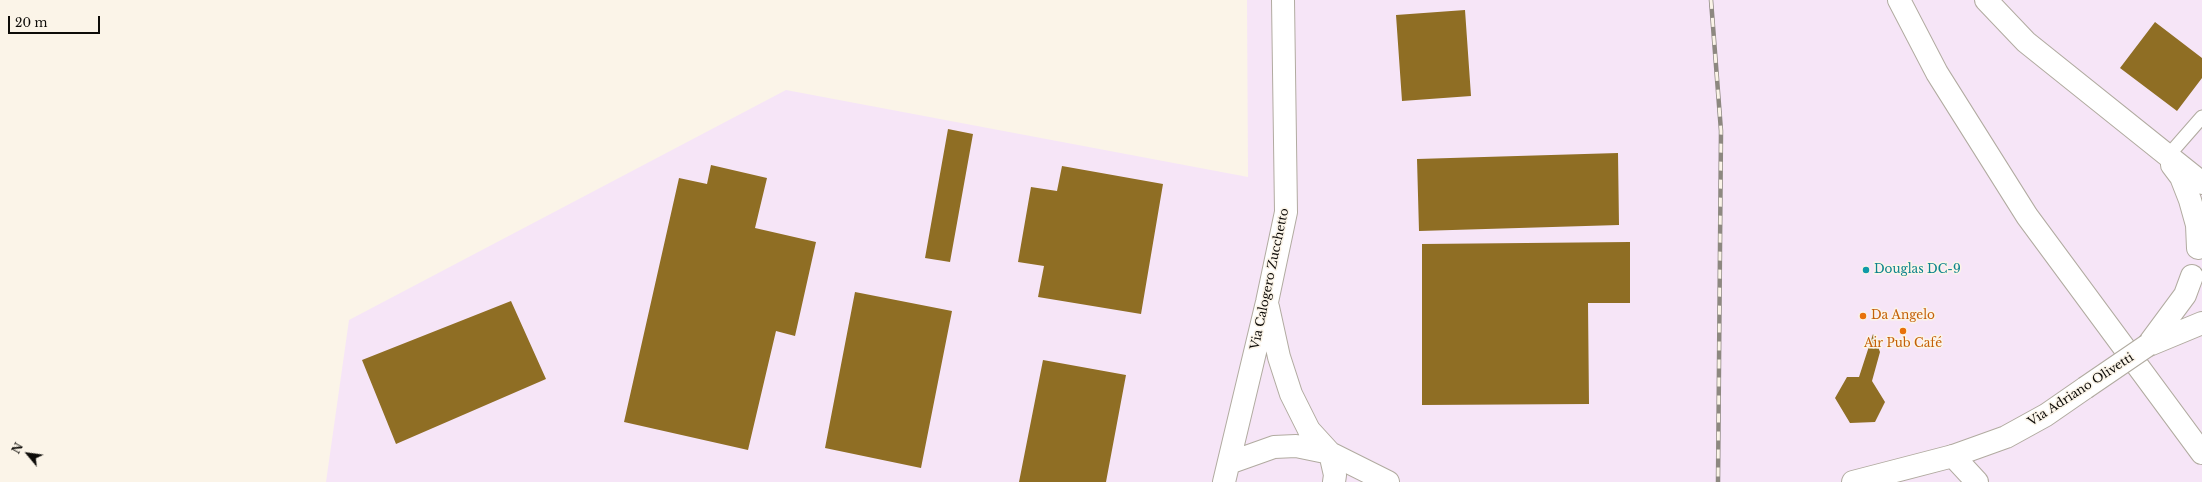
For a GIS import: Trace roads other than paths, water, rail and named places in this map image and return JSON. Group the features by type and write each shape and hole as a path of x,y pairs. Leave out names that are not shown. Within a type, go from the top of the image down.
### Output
{"main road":[{"name":"Via Calogero Zucchetto","path":"1227,472 1267,302 1286,212 1284,0"},
{"path":"1899,0 1937,73 2027,216 2202,452"},
{"path":"1986,0 2026,42 2167,157 2202,183"},
{"path":"2167,157 2181,178 2190,200 2197,225 2200,246 2193,261 2192,276 2196,291 2202,300"},
{"name":"Via Adriano Olivetti","path":"2148,345 2184,295 2192,276"},
{"path":"1267,302 1279,357 1291,394 1310,430 1330,453 1335,475 1334,482"},
{"name":"Via Adriano Olivetti","path":"1853,482 1953,456 2006,437 2046,415 2148,345 2202,323"},
{"path":"1243,482 1227,472 1274,447 1296,446 1330,453 1359,469 1388,482"},
{"path":"1953,456 1977,482"}],"lane":[{"path":"2167,157 2202,117"}],"railway":[{"path":"1711,0 1721,131 1718,482"}],"place":[{"name":"Douglas DC-9","path":"1866,270"},
{"name":"Da Angelo","path":"1863,316"},
{"name":"Air Pub Café","path":"1903,331"}]}
